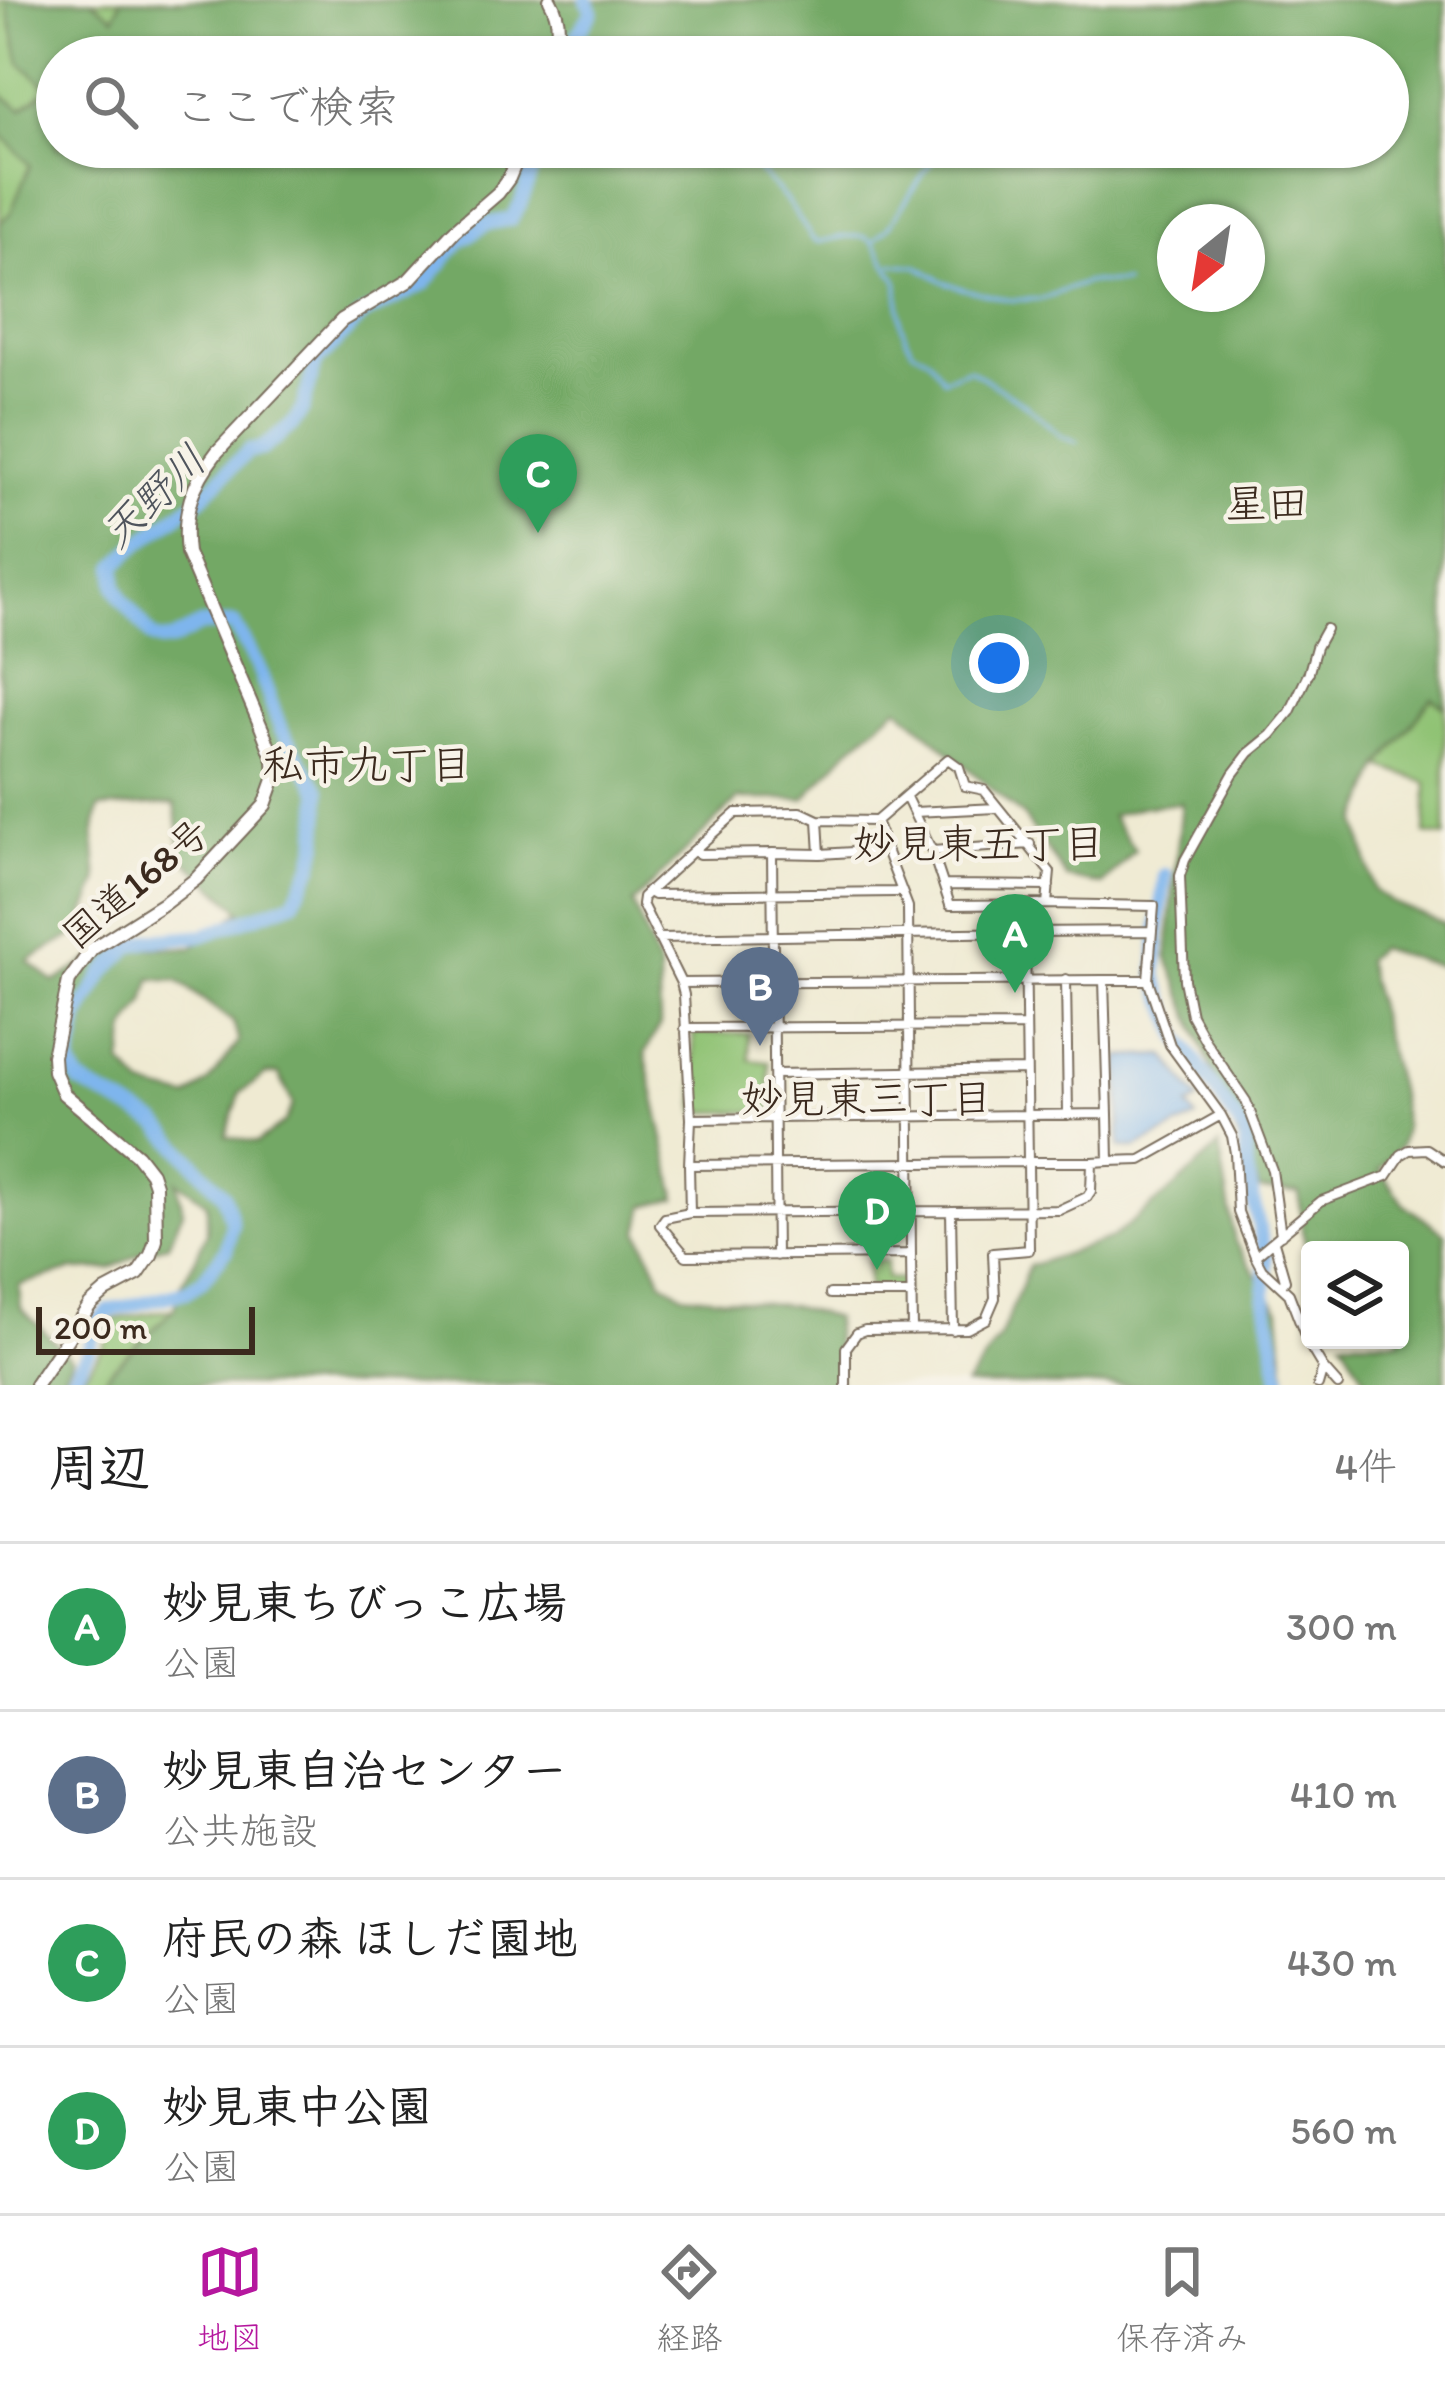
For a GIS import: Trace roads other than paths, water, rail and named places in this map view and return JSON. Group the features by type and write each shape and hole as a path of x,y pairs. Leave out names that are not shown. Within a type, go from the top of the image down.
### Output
{"highway":[{"path":"550,0 558,36"},
{"name":"国道168号","path":"36,1385 90,1305 138,1274 156,1240 151,1173 58,1085 53,1057 69,981 92,949 196,878 265,805 273,788 274,760 192,570 184,530 188,499 217,452 342,320 408,281 497,193 513,168"}],"street":[{"path":"1326,629 1290,712 1233,774 1180,876 1185,989 1191,1015 1246,1101 1271,1170 1268,1247 1262,1268 1288,1294 1308,1343 1338,1385"},
{"path":"690,1214 691,1119 681,983 642,904 647,891 736,813 801,812 818,820 876,820 948,759 959,767 965,786 984,790 1050,872 1047,904"},
{"path":"906,796 950,905 1154,906 1148,980 1169,1045 1232,1136 1238,1212 1268,1247 1285,1280 1281,1285"},
{"path":"914,812 998,808"},
{"path":"818,820 820,854"},
{"path":"876,820 908,907 910,933 912,1330"},
{"path":"932,851 1030,844"},
{"path":"693,851 820,854 886,850"},
{"path":"772,853 776,1256"},
{"path":"945,886 1049,886"},
{"path":"647,891 654,895 902,890"},
{"path":"658,938 1152,931"},
{"path":"846,1385 846,1348 857,1333 968,1329 986,1319 995,1298 993,1252 1029,1250 1025,932"},
{"path":"1066,979 1067,1115"},
{"path":"1104,980 1109,1161"},
{"path":"681,983 1148,980"},
{"path":"685,1028 1026,1026"},
{"path":"775,1074 1025,1070"},
{"path":"691,1119 1108,1114"},
{"path":"689,1166 1141,1160 1221,1115"},
{"path":"1268,1247 1321,1202 1387,1176 1408,1150 1426,1149 1445,1161"},
{"path":"911,1254 686,1256 660,1225 665,1218 690,1214 1059,1210 1091,1191 1092,1162"},
{"path":"951,1211 953,1330"},
{"path":"830,1294 910,1294"},
{"path":"1318,1385 1323,1368"}],"water":[{"path":"1165,1055 1199,1100 1188,1106 1196,1118 1136,1148 1120,1148 1120,1057"}],"waterway":[{"name":"天野川","path":"577,36 592,12 587,0"},
{"name":"天野川","path":"68,1385 88,1351 97,1322 109,1311 185,1292 201,1282 226,1250 232,1224 224,1195 157,1123 79,1082 70,1064 79,1016 103,974 131,946 204,935 293,902 313,865 318,842 320,791 281,730 258,667 234,624 201,625 172,640 152,637 122,599 115,566 200,499 248,451 262,449 292,425 302,410 316,362 363,315 424,284 460,241 486,224 511,219 532,168"},
{"path":"756,168 818,242 846,236 873,242 898,282 907,340 913,350 929,358 943,379 969,369 1025,404 1062,437 1077,442"},
{"path":"873,242 888,228 927,168"},
{"path":"892,264 917,266 963,289 1010,300 1041,299 1087,282 1125,283"},
{"path":"1165,875 1156,977 1180,1038 1245,1134 1281,1385"}],"place":[{"name":"府民の森 ほしだ園地","path":"538,533"},
{"name":"妙見東ちびっこ広場","path":"1015,993"},
{"name":"妙見東自治センター","path":"760,1046"},
{"name":"妙見東中公園","path":"877,1270"}],"district":[{"name":"星田","path":"1267,503"},
{"name":"私市九丁目","path":"367,764"},
{"name":"妙見東五丁目","path":"979,843"},
{"name":"妙見東三丁目","path":"867,1098"}]}
